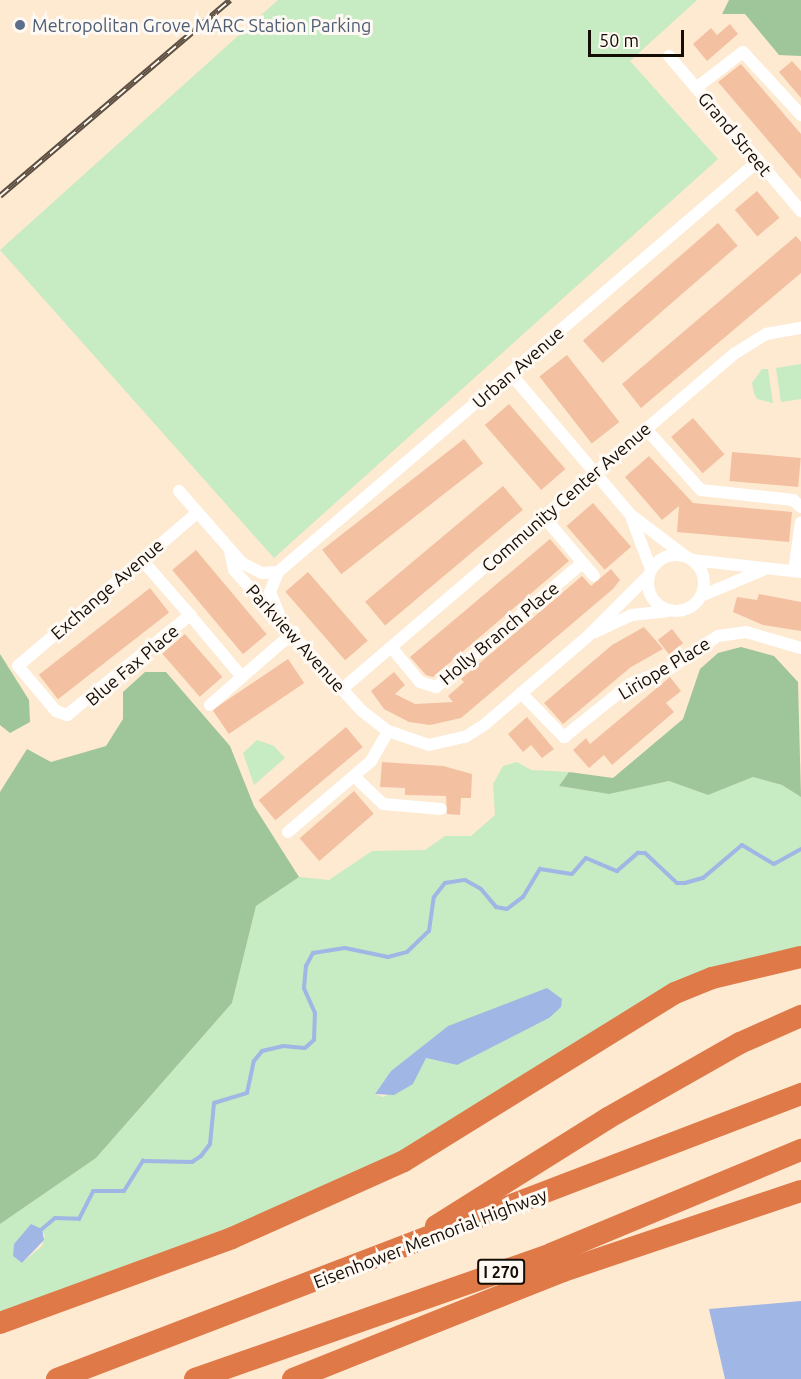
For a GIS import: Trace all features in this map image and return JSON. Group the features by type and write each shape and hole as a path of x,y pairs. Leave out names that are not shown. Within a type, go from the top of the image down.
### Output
{"highway":[{"path":"0,1323 232,1238 404,1161 675,993 712,978 801,957"},
{"path":"400,1250 608,1118 740,1043 801,1016"},
{"name":"Eisenhower Memorial Highway","path":"57,1379 400,1250 801,1094"},
{"name":"I 270","path":"195,1379 551,1254 801,1150"},
{"name":"I 270","path":"293,1379 648,1241 801,1175"},
{"path":"648,1241 801,1191"}],"street":[{"path":"696,88 743,52 801,115"},
{"name":"Grand Street","path":"669,56 801,211"},
{"name":"Urban Avenue","path":"278,572 758,161"},
{"name":"Community Center Avenue","path":"342,689 755,338 801,328"},
{"path":"510,374 631,515 688,558 702,572 701,596"},
{"path":"646,429 701,490 793,500 801,507"},
{"name":"Parkview Avenue","path":"179,492 230,551 234,570 265,606 280,615 342,689 388,731 419,743 452,741 475,732 587,637 650,573"},
{"name":"Exchange Avenue","path":"18,666 197,513"},
{"path":"631,515 650,573 651,598 669,611 691,608 701,596 770,567"},
{"path":"544,517 594,576"},
{"path":"650,573 669,555 797,571 801,522"},
{"path":"230,551 255,570 278,572 270,597 280,615"},
{"path":"142,560 190,615"},
{"name":"Holly Branch Place","path":"391,647 420,682 436,687 582,563"},
{"name":"Parkview Avenue","path":"587,637 631,615 669,611"},
{"name":"Blue Fax Place","path":"18,666 56,711 72,715 190,615 242,677"},
{"path":"210,705 294,632"},
{"name":"Liriope Place","path":"521,693 564,737 630,684 669,669 718,636 746,632 801,648"},
{"path":"288,832 354,776 376,754 388,731"},
{"path":"354,776 383,804 441,809"}],"green space":[{"path":"278,0 697,0 630,61 718,159 274,558 0,250"},
{"path":"729,0 801,0 801,56 779,55 745,14 722,14"},
{"path":"801,364 801,399 781,402 776,368"},
{"path":"762,369 768,369 773,403 757,399 754,393 752,383"},
{"path":"741,647 774,656 798,682 801,797 782,785 753,777 708,795 669,781 609,794 559,786 569,772 613,778 683,719 700,669 718,653"},
{"path":"0,654 29,700 30,722 10,733 0,725"},
{"path":"145,672 166,672 230,746 254,806 299,877 256,906 232,1003 96,1158 0,1224 0,792 27,749 51,762 106,746 123,719 123,692"},
{"path":"257,740 274,746 285,758 254,785 243,753"},
{"path":"517,762 531,770 569,772 559,786 609,794 669,781 708,795 753,777 782,785 801,797 801,949 745,962 377,1166 276,1210 0,1312 0,1224 96,1158 232,1003 256,906 299,877 329,880 372,851 425,850 445,836 471,836 495,815 493,784 503,766","holes":["521,1000 549,1018 457,1065 425,1058 413,1084 383,1097 375,1094 391,1071 448,1026","37,1226 45,1235 42,1246 22,1263 13,1256 14,1244"]}],"water":[{"path":"547,988 562,999 561,1007 549,1018 457,1065 426,1058 413,1084 394,1095 375,1094 391,1071 448,1026"},
{"path":"31,1224 42,1229 44,1240 22,1263 13,1256 14,1244"},
{"path":"801,1301 801,1379 725,1379 709,1309"}],"building":[{"path":"730,24 738,34 707,61 693,44 711,28 717,35"},
{"path":"792,61 801,71 801,98 779,72"},
{"path":"741,64 801,134 801,179 718,82"},
{"path":"757,191 779,218 757,236 735,210"},
{"path":"718,223 738,246 603,363 583,340"},
{"path":"796,236 801,242 801,273 641,408 622,384"},
{"path":"567,355 619,422 592,444 539,377"},
{"path":"509,404 565,469 541,490 485,425"},
{"path":"693,418 724,454 703,473 671,437"},
{"path":"464,439 483,463 341,574 322,550"},
{"path":"732,452 801,458 798,487 729,481"},
{"path":"649,456 693,503 792,512 789,542 677,532 679,506 662,520 625,477"},
{"path":"503,486 523,510 385,625 365,602"},
{"path":"593,503 631,547 605,570 567,526"},
{"path":"550,539 569,561 433,677 426,675 410,657"},
{"path":"196,550 267,634 243,654 172,570"},
{"path":"611,569 620,580 613,589 461,718 430,725 409,722 384,709 371,691 394,672 405,685 395,694 415,704 453,702 448,696 464,682 461,679 582,576 591,586"},
{"path":"308,572 368,641 345,660 285,592"},
{"path":"150,588 169,612 58,699 39,675"},
{"path":"759,594 801,602 801,631 763,625 733,612 737,597 757,600"},
{"path":"644,627 663,649 631,667 563,724 544,703 612,645"},
{"path":"672,629 683,643 669,654 658,640"},
{"path":"185,634 222,677 200,697 162,654"},
{"path":"288,659 304,683 229,734 213,710"},
{"path":"670,677 681,691 666,703 674,712 612,765 604,755 589,768 573,750 586,738 590,744"},
{"path":"527,717 554,749 542,758 531,745 523,752 508,734"},
{"path":"346,727 363,747 275,820 259,800"},
{"path":"382,762 443,766 472,774 471,798 461,798 460,815 447,814 446,796 405,795 405,788 380,787"},
{"path":"354,791 374,814 319,861 300,838"}],"waterway":[{"path":"42,1229 55,1218 79,1219 93,1191 124,1191 143,1161 192,1162 201,1156 210,1144 214,1103 247,1093 254,1061 262,1051 283,1046 305,1048 314,1040 315,1013 304,988 306,966 313,953 345,948 388,957 407,952 429,931 434,897 445,883 465,880 481,889 496,907 507,909 523,897 540,869 572,874 586,858 617,871 638,853 645,853 677,883 685,883 703,878 742,845 774,864 801,849"}],"railway":[{"path":"0,196 230,0"}],"place":[{"name":"Metropolitan Grove MARC Station Parking","path":"20,25"}]}
